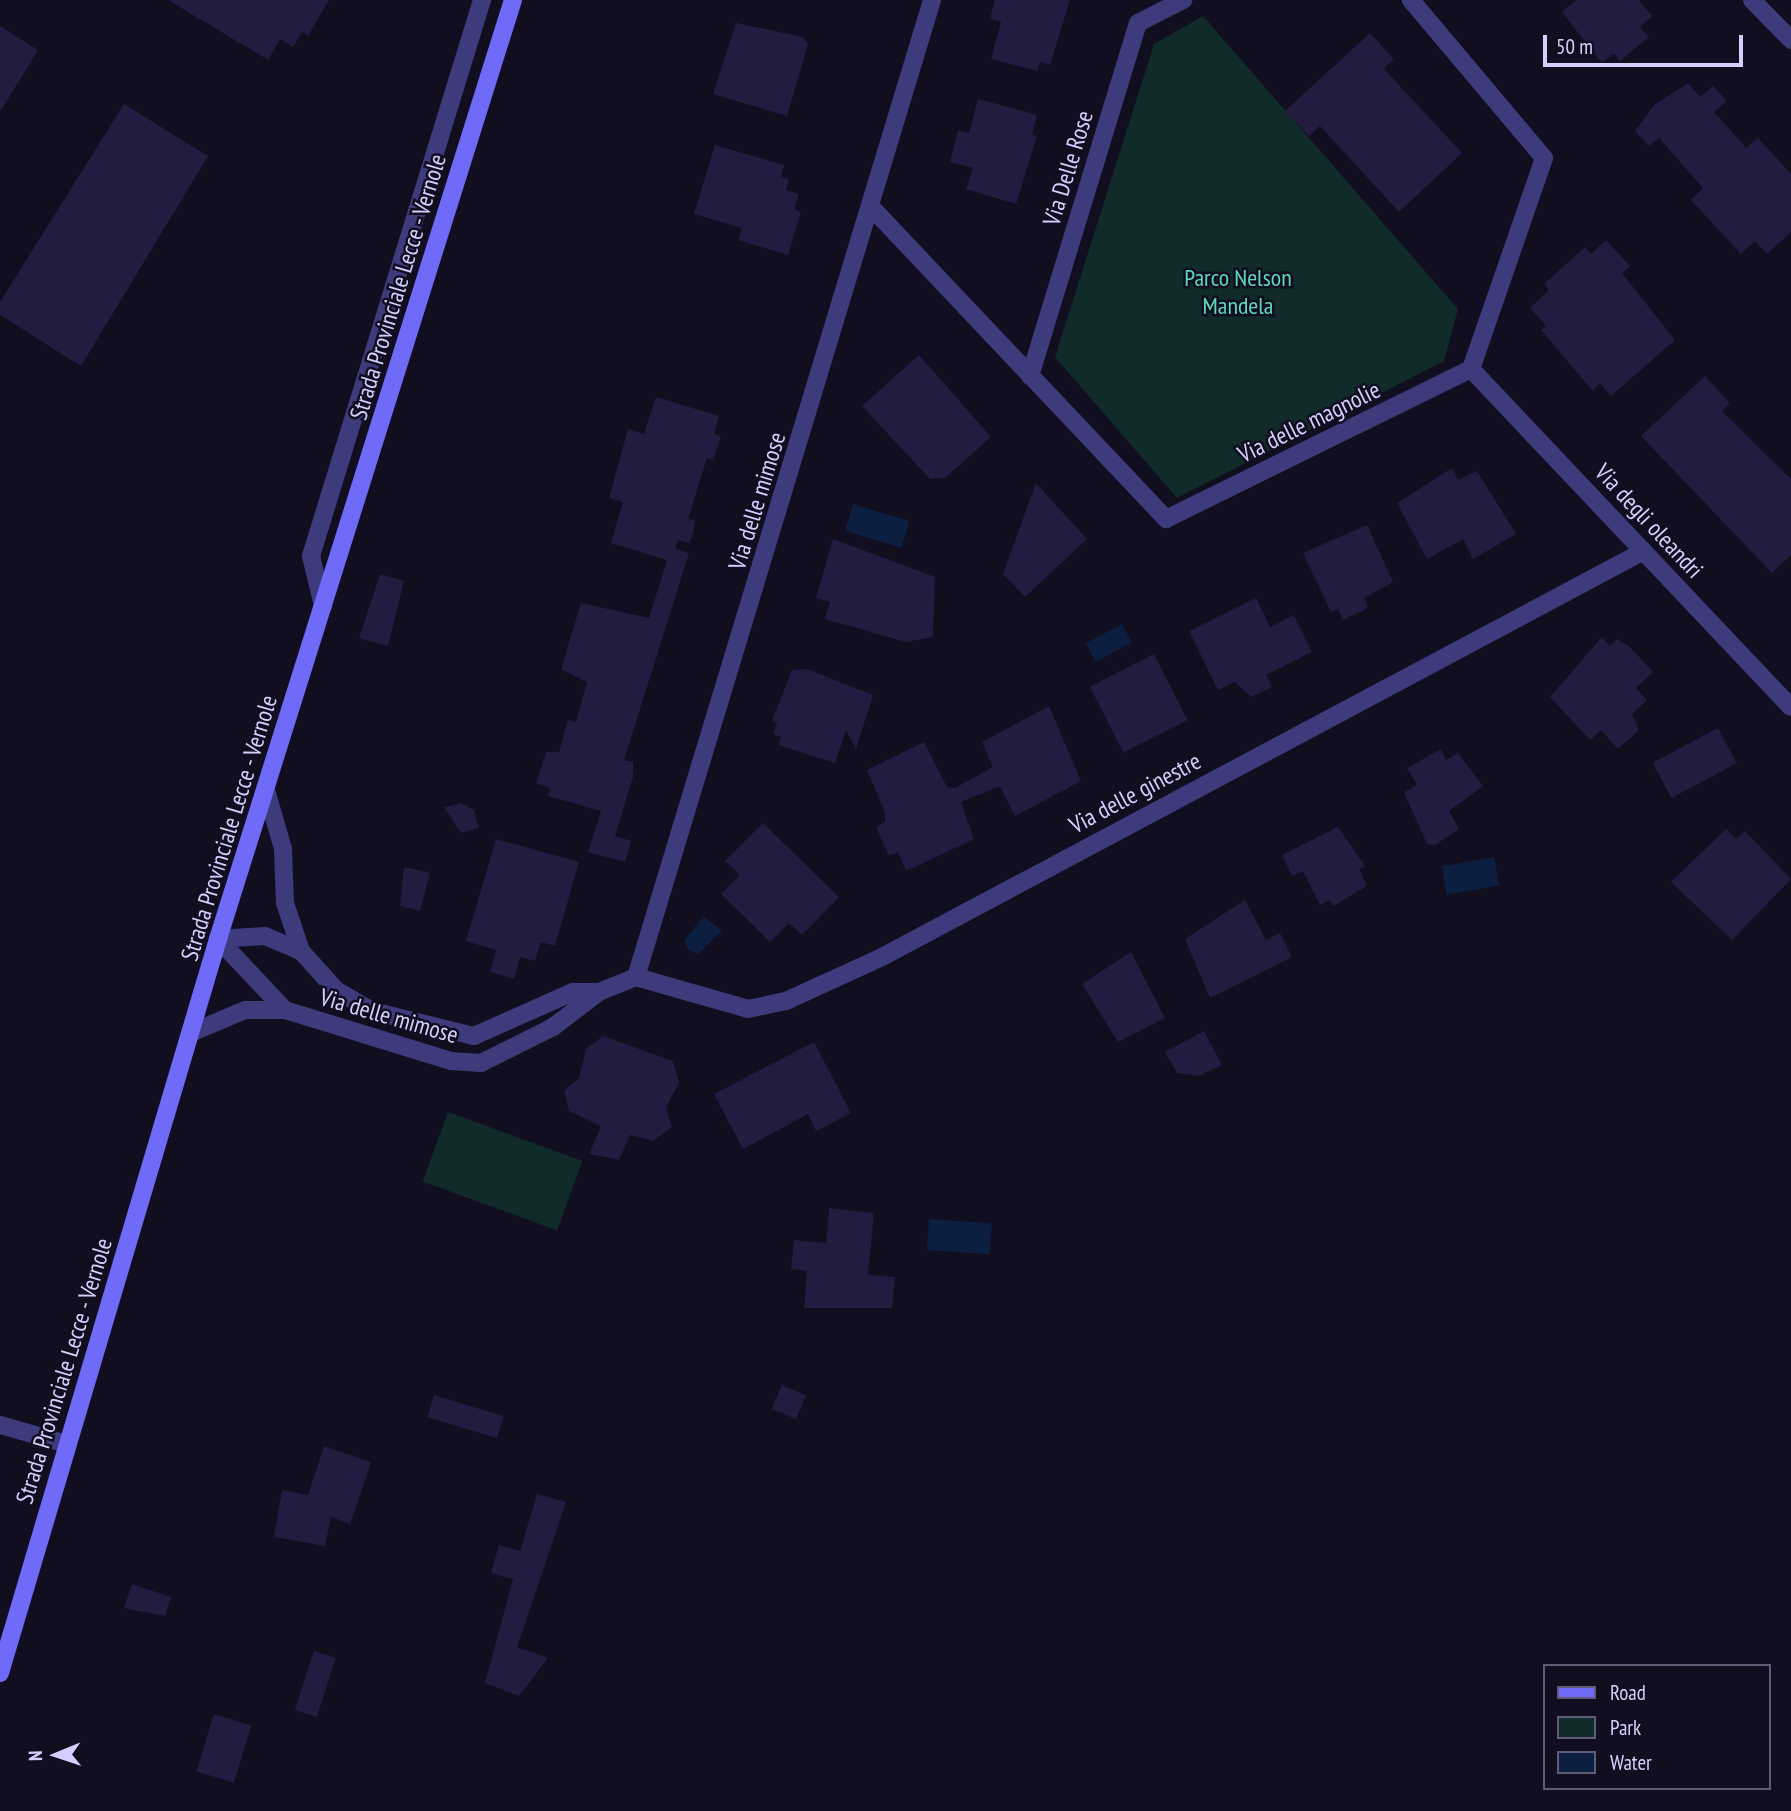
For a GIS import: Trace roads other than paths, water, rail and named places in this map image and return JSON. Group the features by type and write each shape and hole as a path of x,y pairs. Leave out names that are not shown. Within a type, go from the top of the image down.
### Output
{"main road":[{"name":"Strada Provinciale Lecce - Vernole","path":"0,1673 193,1031 218,939 513,0"}],"street":[{"path":"323,606 311,556 482,0"},
{"name":"Via delle mimose","path":"193,1031 245,1010 285,1010 451,1061 481,1063 553,1027 598,992 636,977 873,209 932,0"},
{"name":"Via Delle Rose","path":"1030,376 1138,23 1183,0"},
{"path":"1411,0 1544,158 1471,369"},
{"path":"1752,0 1791,40"},
{"name":"Via delle magnolie","path":"873,209 1166,519 1471,369"},
{"name":"Via degli oleandri","path":"1471,369 1791,706"},
{"name":"Via delle ginestre","path":"636,977 748,1009 786,1001 882,957 1644,551"},
{"name":"Via delle mimose","path":"266,790 283,849 285,902 302,951 336,990 372,1011 447,1033 494,1031 572,992 598,992"},
{"path":"218,939 265,936 302,951"},
{"path":"218,939 285,1010"},
{"path":"0,1425 67,1444"}],"water":[{"path":"853,504 909,521 901,548 845,531"},
{"path":"1122,624 1132,643 1096,662 1086,643"},
{"path":"1494,857 1499,886 1447,895 1442,866"},
{"path":"703,916 722,931 698,954 687,949 685,940"},
{"path":"929,1219 992,1223 990,1254 927,1250"}],"park label":[{"name":"Parco Nelson Mandela","path":"1238,292"}]}
